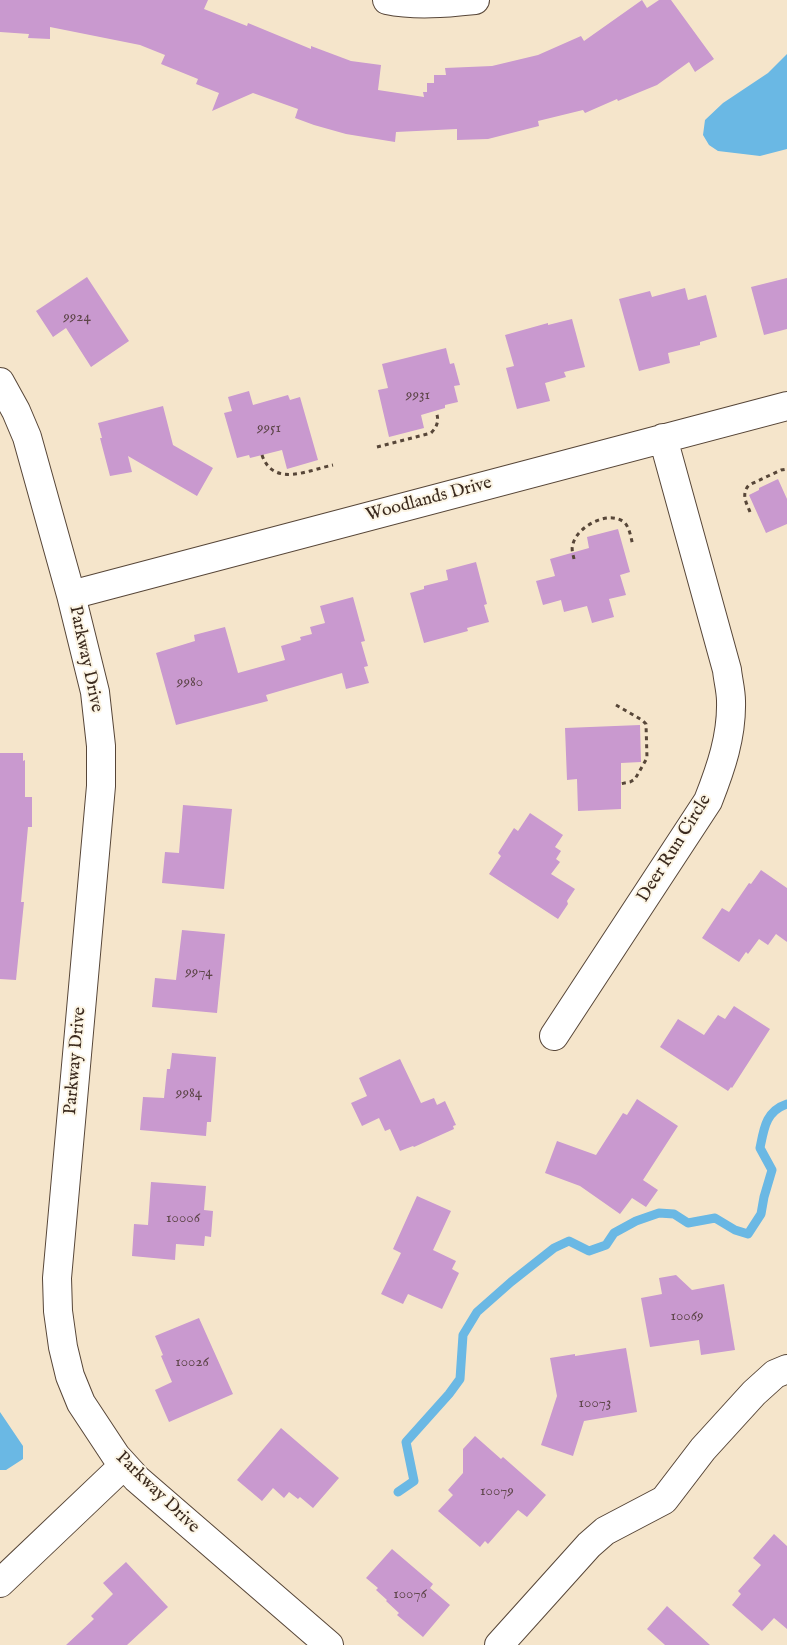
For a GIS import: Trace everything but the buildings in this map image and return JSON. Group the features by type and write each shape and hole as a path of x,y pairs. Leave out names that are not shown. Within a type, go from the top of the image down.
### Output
{"street":[{"path":"387,0 437,4 475,0"},
{"name":"Parkway Drive","path":"0,382 16,411 27,437 71,595 95,692 101,746 101,786 56,1278 63,1347 70,1376 81,1404 116,1456 144,1486 329,1645"},
{"name":"Woodlands Drive","path":"71,595 787,406"},
{"name":"Deer Run Circle","path":"554,1036 708,801 720,770 729,737 731,701 727,670 663,438"},
{"path":"499,1645 589,1545 605,1532 664,1500 703,1449 754,1393 775,1374 787,1369"},
{"path":"0,1583 124,1465"}],"path":[{"path":"377,448 431,433 438,424 436,410"},
{"path":"262,455 264,463 270,469 282,475 333,465"},
{"path":"750,512 744,499 749,485 787,469"},
{"path":"574,559 572,551 575,538 587,526 604,519 620,519 627,525 633,546"},
{"path":"616,705 646,724 647,758 635,779 620,784"}],"water":[{"path":"787,54 787,149 760,156 718,151 709,145 703,135 705,120 723,103 768,73"},
{"path":"0,1412 23,1446 23,1459 6,1470 0,1470"}],"waterway":[{"path":"398,1492 414,1481 406,1442 460,1379 463,1335 477,1312 554,1248 569,1241 589,1251 606,1245 614,1233 636,1221 659,1213 674,1214 688,1223 715,1218 735,1230 748,1234 761,1214 772,1170 760,1148 765,1127 774,1111 787,1104"}]}
